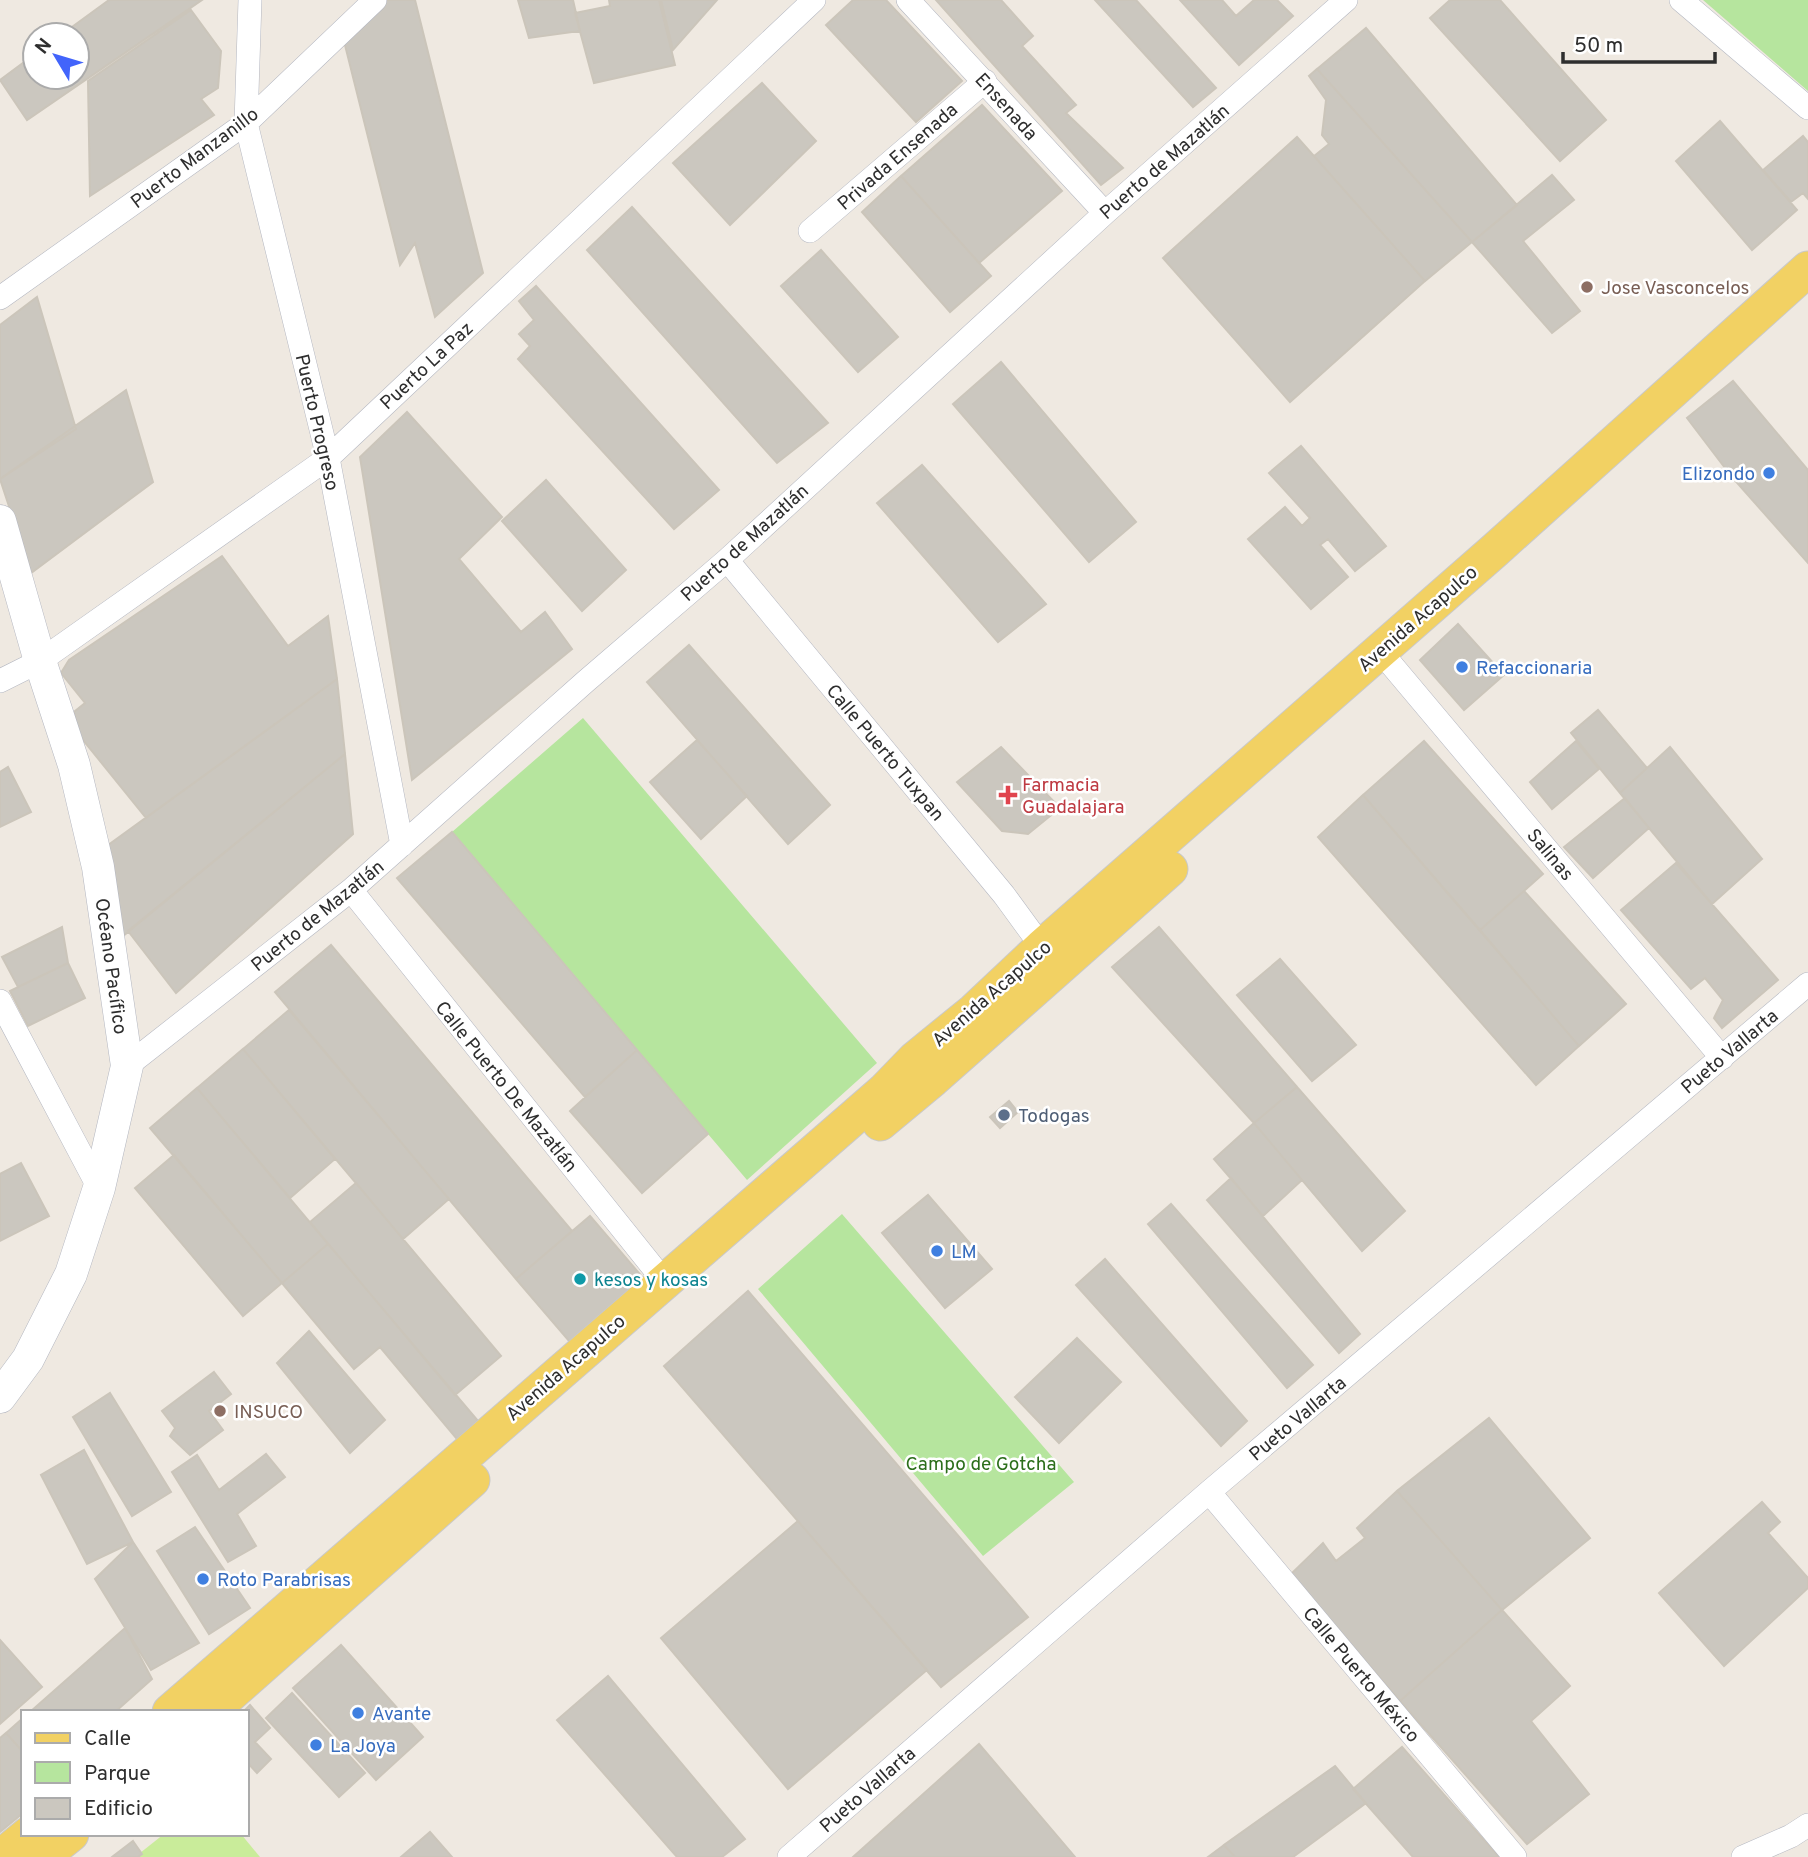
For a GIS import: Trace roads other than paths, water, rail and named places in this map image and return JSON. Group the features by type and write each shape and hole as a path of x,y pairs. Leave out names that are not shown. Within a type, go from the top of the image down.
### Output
{"main road":[{"name":"Avenida Acapulco","path":"212,1710 519,1438 951,1064 1808,269"},
{"name":"Avenida Acapulco","path":"172,1710 865,1108 915,1059 974,1011 1042,947 1387,660 1808,301"},
{"path":"1,1857 27,1836"},
{"path":"42,1857 68,1836"}],"street":[{"name":"Puerto Progreso","path":"250,0 246,123 328,458 402,845"},
{"name":"Puerto Manzanillo","path":"0,298 246,123 374,0"},
{"name":"Puerto La Paz","path":"0,681 40,661 328,458 814,0"},
{"name":"Ensenada","path":"908,0 1105,213"},
{"name":"Puerto de Mazatlán","path":"127,1066 351,890 585,681 727,560 1105,213 1346,0"},
{"path":"1681,0 1808,108"},
{"name":"Privada Ensenada","path":"810,231 985,81"},
{"name":"Océano Pacífico","path":"0,521 40,661 74,765 98,867 127,1066 99,1188 71,1274 28,1359 0,1397"},
{"name":"Calle Puerto Tuxpan","path":"727,560 1004,895 1042,947"},
{"name":"Salinas","path":"1387,660 1721,1058"},
{"name":"Calle Puerto De Mazatlán","path":"351,890 664,1281"},
{"name":"Pueto Vallarta","path":"789,1857 1209,1492 1808,984"},
{"path":"0,1002 99,1188"},
{"name":"Calle Puerto México","path":"1209,1492 1515,1857"},
{"path":"1743,1857 1791,1836 1808,1825"}],"place":[{"name":"Jose Vasconcelos","path":"1587,287"},
{"name":"Elizondo","path":"1769,473"},
{"name":"Refaccionaria","path":"1462,667"},
{"name":"Farmacia Guadalajara","path":"1008,795"},
{"name":"Todogas","path":"1004,1115"},
{"name":"LM","path":"937,1251"},
{"name":"kesos y kosas","path":"580,1279"},
{"name":"INSUCO","path":"220,1411"},
{"name":"Roto Parabrisas","path":"203,1579"},
{"name":"Avante","path":"358,1713"},
{"name":"La Joya","path":"316,1745"}],"park label":[{"name":"Campo de Gotcha","path":"981,1463"}]}
